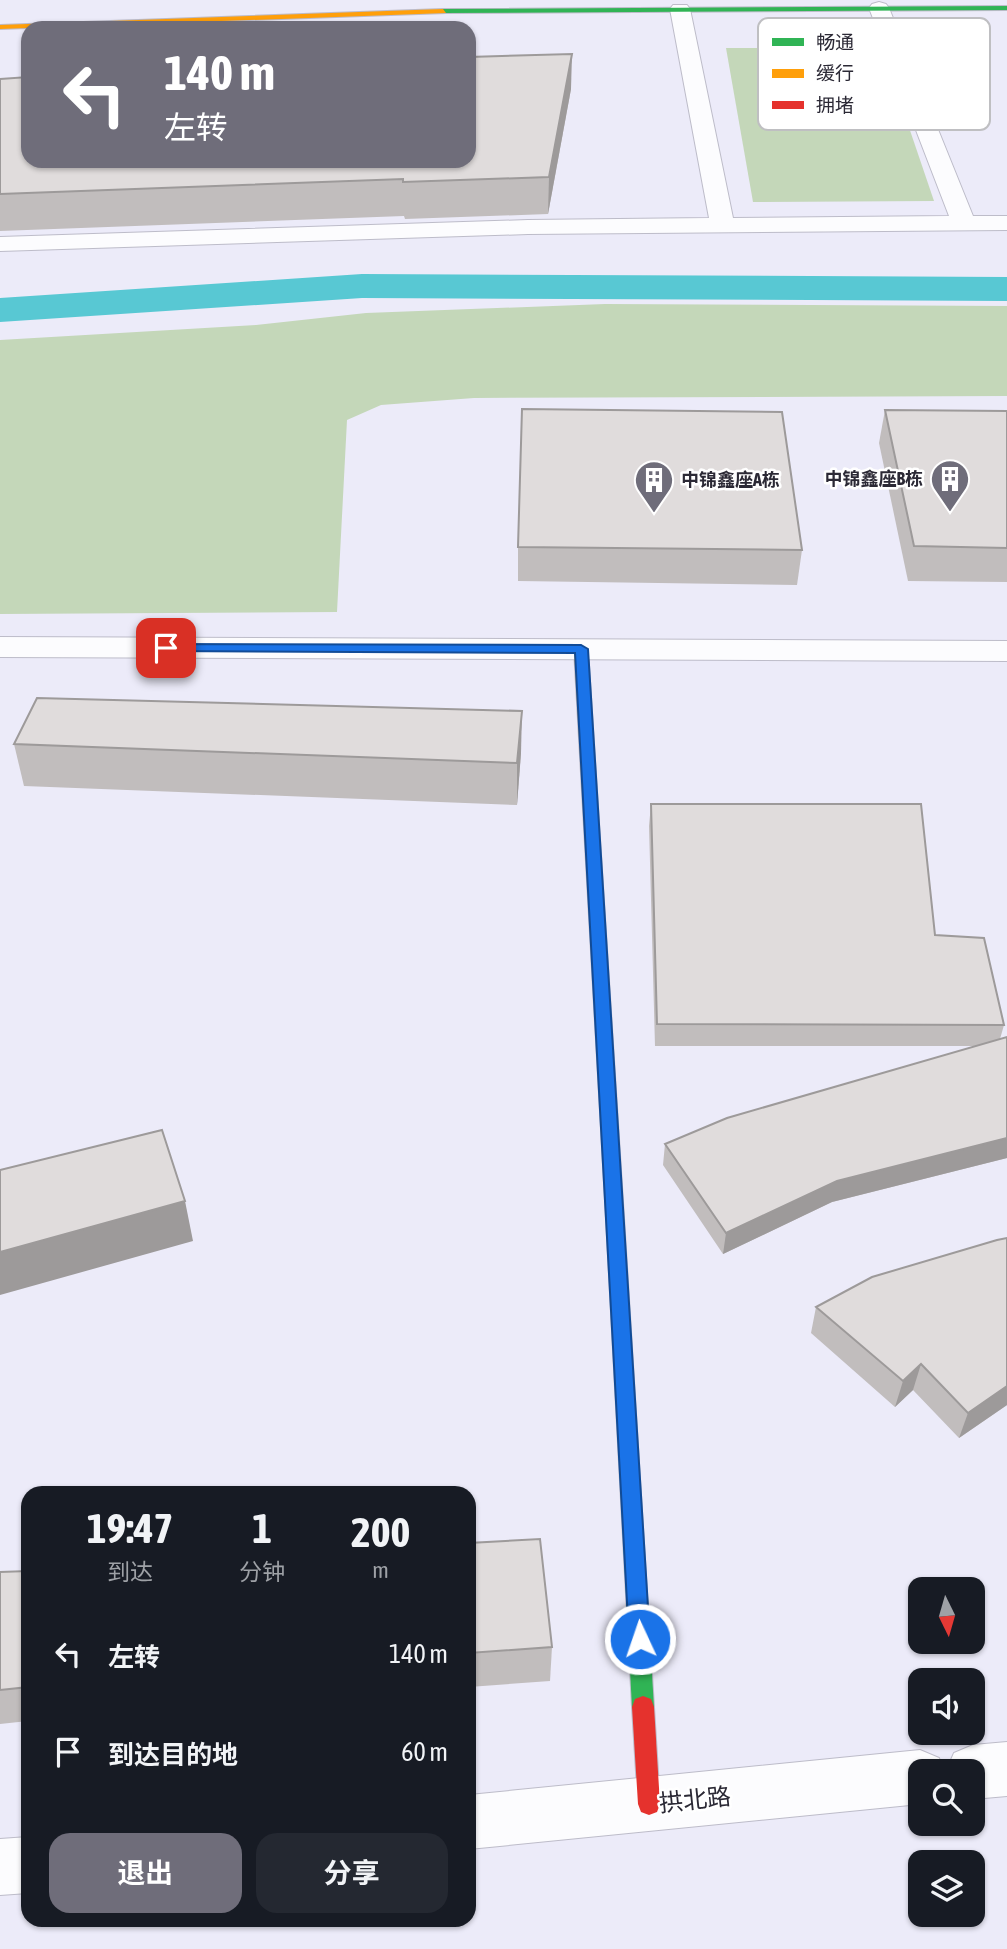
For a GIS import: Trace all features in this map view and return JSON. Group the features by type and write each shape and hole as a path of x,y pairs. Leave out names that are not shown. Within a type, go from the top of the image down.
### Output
{"main road":[{"path":"882,15 1007,8"},
{"path":"476,22 779,10 944,18"},
{"path":"138,21 321,13 681,15"},
{"path":"0,27 21,26"},
{"path":"0,40 21,38"},
{"path":"581,649 649,1804"}],"street":[{"path":"681,15 722,224"},
{"path":"927,130 963,222"},
{"path":"0,244 722,224 1007,223"},
{"path":"0,647 1007,651"},
{"path":"985,1771 1007,1769"},
{"name":"拱北路","path":"476,1821 908,1778"},
{"path":"0,1867 21,1866"}],"green space":[{"path":"726,48 758,48 758,130 910,130 934,201 753,202"},
{"path":"605,304 1007,306 1007,396 474,398 381,405 347,420 337,612 0,614 0,340 256,325 366,313"}],"building":[{"path":"572,54 549,177 403,182 403,179 0,194 0,79 21,78 21,168 476,168 476,57"},
{"name":"中锦鑫座A栋","path":"522,409 782,412 802,550 518,547"},
{"name":"中锦鑫座B栋","path":"885,410 1007,411 1007,548 914,546"},
{"path":"37,698 522,711 517,763 14,744"},
{"path":"651,804 921,804 935,935 984,938 1004,1025 657,1024"},
{"path":"1007,1037 1007,1138 837,1181 726,1233 665,1144 727,1118"},
{"path":"162,1130 185,1201 0,1252 0,1170"},
{"path":"1007,1238 1007,1386 968,1413 921,1364 903,1381 816,1307 872,1277"},
{"path":"540,1539 552,1647 476,1652 476,1543"},
{"path":"21,1571 21,1688 0,1690 0,1572"}],"waterway":[{"path":"0,310 362,286 1007,289"}],"traffic: fast":[{"path":"443,11 1007,8"},
{"path":"615,1218 643,1707"}],"traffic: slow":[{"path":"166,21 443,11"},
{"path":"0,27 21,26"},
{"path":"581,649 615,1218"}],"traffic: jam":[{"path":"643,1707 649,1804"}],"place":[{"name":"中锦鑫座B栋","path":"950,513"},
{"name":"中锦鑫座A栋","path":"654,514"}],"route":[{"path":"166,648 581,649 640,1639"}]}
